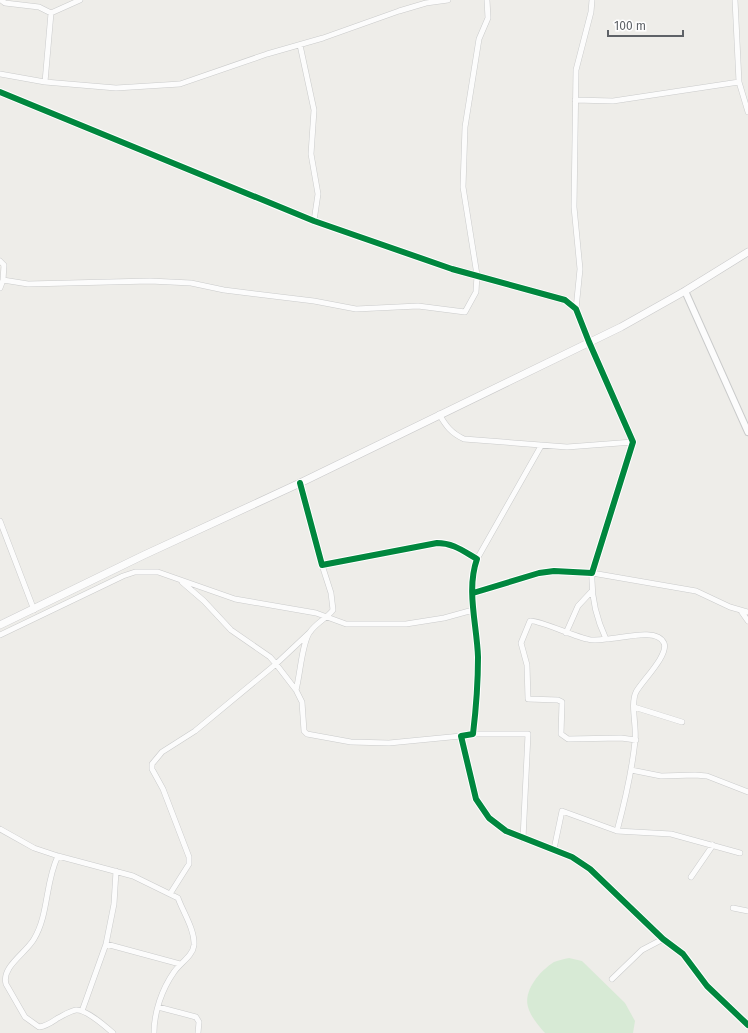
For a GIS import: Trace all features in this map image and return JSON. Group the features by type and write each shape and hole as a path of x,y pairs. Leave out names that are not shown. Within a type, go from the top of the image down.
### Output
{"main road":[{"path":"0,625 34,610 144,555 300,483 589,342 685,291 748,252"}],"street":[{"path":"1,0 5,3 39,7 51,13"},
{"path":"51,13 80,0"},
{"path":"0,74 45,82 116,88 180,84 406,9 426,3 448,0"},
{"path":"2,280 28,284 150,281 191,283 224,290 314,301 356,309 418,306 465,312 476,292 478,275 463,187 463,151 467,112 479,39 488,18 488,0"},
{"path":"592,0 591,12 576,70 574,207 580,269 576,309 633,442 592,573 591,592 606,640"},
{"path":"735,0 739,82 748,112"},
{"path":"45,82 51,13"},
{"path":"300,45 314,110 311,154 318,194 314,221"},
{"path":"575,100 613,101 739,82"},
{"path":"0,92 314,221 452,269 565,300 576,309"},
{"path":"0,261 4,265 0,288"},
{"path":"685,291 748,432"},
{"path":"439,414 448,429 464,439 541,446 581,447 633,442"},
{"path":"473,734 477,694 478,657 472,578 477,559 541,446"},
{"path":"170,894 188,864 189,857 163,788 152,769 152,764 162,752 195,731 276,664 333,610 334,603 300,483"},
{"path":"0,521 34,610"},
{"path":"322,565 437,543 448,543 477,559"},
{"path":"473,593 539,573 554,571 592,573 696,592 741,611 748,612"},
{"path":"0,635 135,572 158,572 235,600 316,613 346,624 406,624 444,618 474,610"},
{"path":"181,581 204,601 231,630 259,649 276,664 296,690 304,709 304,732 307,734 351,742 388,743 473,734 528,734 523,839"},
{"path":"566,633 578,606 591,592"},
{"path":"741,611 748,621"},
{"path":"617,831 631,770 636,740 634,707 636,693 662,655 665,648 664,643 656,635 648,634 606,640 592,640 566,633 533,620 528,624 521,643 527,665 528,699 558,700 562,702 561,734 568,739 621,738 636,740"},
{"path":"296,690 309,633"},
{"path":"634,707 682,722"},
{"path":"461,736 468,771 476,799 489,818 506,831 523,839 554,849 578,860 590,869 662,939 683,954 707,986 748,1025"},
{"path":"631,770 662,776 707,776 748,792"},
{"path":"554,849 562,811 617,831 662,832 740,853"},
{"path":"0,829 34,848 58,856 116,870 133,876 178,898 194,943 193,951 180,964 169,979 158,1007 154,1024 154,1033"},
{"path":"691,877 713,845"},
{"path":"58,856 52,866 41,922 34,939 8,969 4,979 26,1016 39,1027 45,1026 70,1012 82,1011 104,1025 113,1033"},
{"path":"82,1011 106,944 114,904 116,870"},
{"path":"733,908 748,911"},
{"path":"612,979 639,953 662,939"},
{"path":"106,944 180,964"},
{"path":"158,1007 196,1017 199,1022 198,1033"}],"green space":[{"path":"569,958 582,961 625,1003 635,1021 633,1033 545,1033 542,1030 529,1011 527,1001 528,994 534,981 544,970 554,962"}],"cycle path":[{"path":"0,92 314,221 452,269 565,300 576,309 633,442 592,573 554,571 539,573 473,593"},
{"path":"300,483 322,565 437,543 448,544 477,559 472,583 478,657 475,715 473,734 461,736 476,799 489,818 506,831 572,857 590,869 663,939 683,954 707,986 748,1025"}]}
